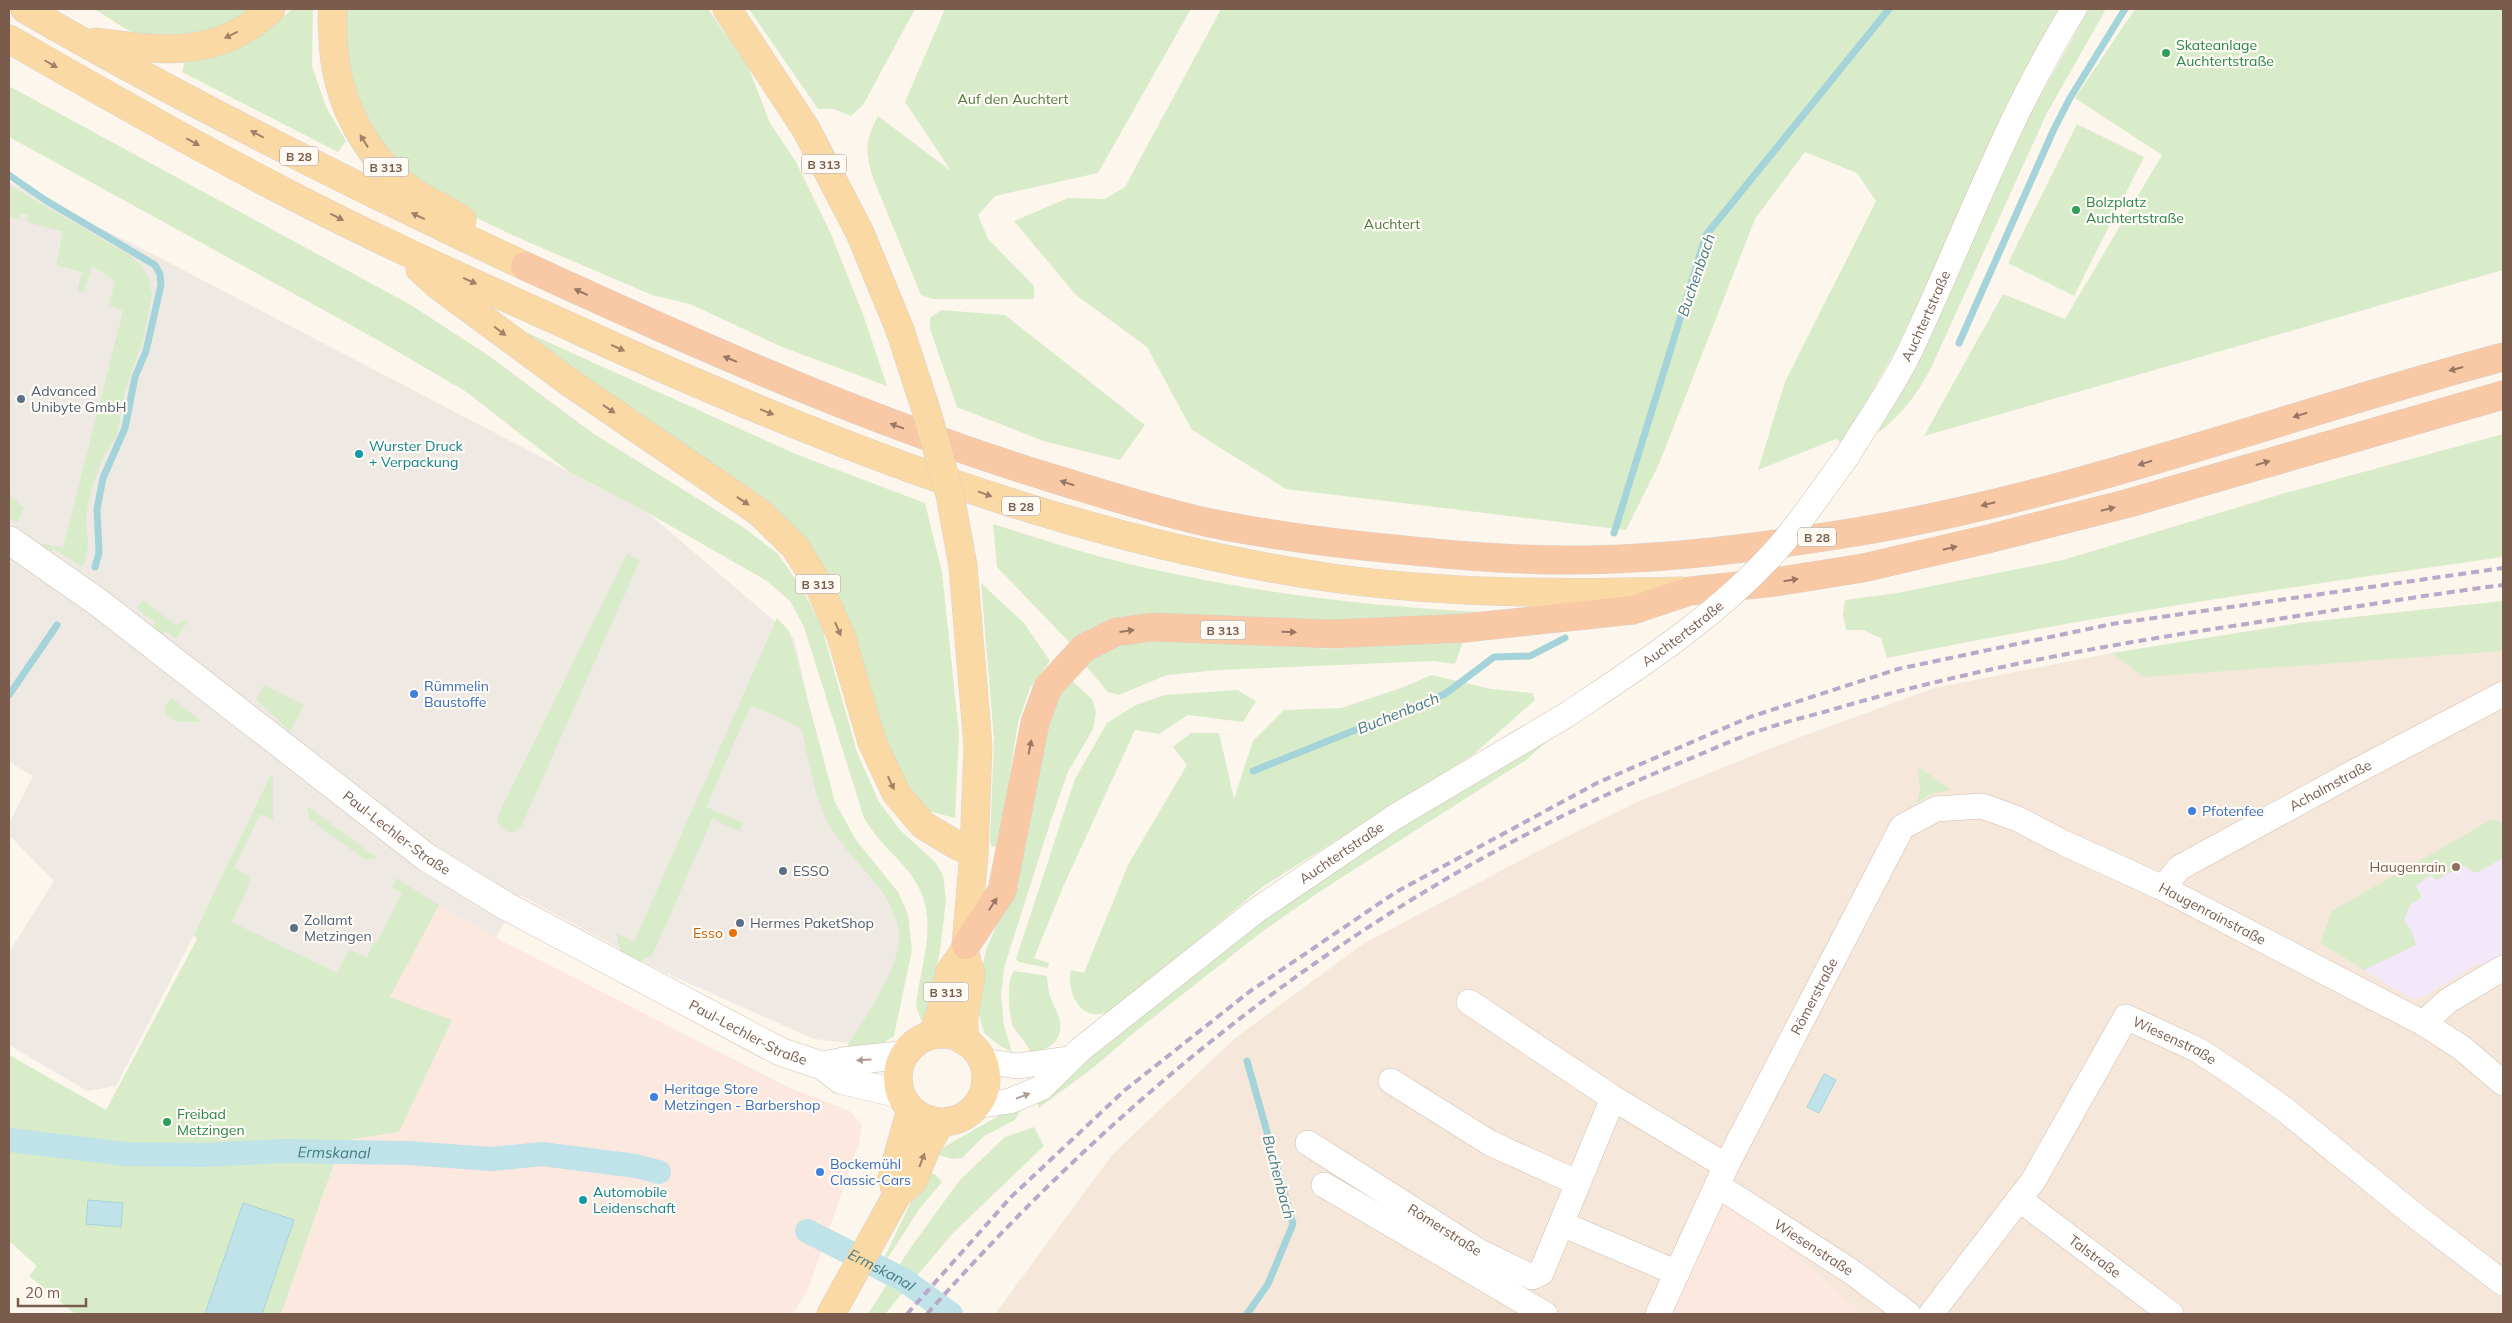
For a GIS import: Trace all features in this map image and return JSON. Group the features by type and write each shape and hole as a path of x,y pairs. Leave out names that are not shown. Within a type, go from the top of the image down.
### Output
{"highway":[{"name":"B 28","path":"525,266 706,349 862,414 998,462 1114,497 1210,523 1338,544 1473,557 1570,560 1691,554 1858,531 1979,506 2119,471 2378,391 2503,356"},
{"name":"B 28","path":"1690,591 1775,582 1863,568 1988,539 2129,503 2503,394"},
{"name":"B 313","path":"965,948 1002,891 1035,723 1048,687 1084,648 1116,632 1152,627 1331,634 1465,628 1632,610 1690,591"}],"main road":[{"name":"B 28","path":"25,9 76,39 412,213 525,266"},
{"path":"76,39 143,48 179,50 201,47 246,28 271,9"},
{"name":"B 313","path":"333,9 334,62 342,96 356,129 371,152 404,185 455,215 525,266"},
{"name":"B 313","path":"727,9 806,129 860,233 900,330 927,413 950,496 963,566 978,746 974,853 965,948 971,975 964,1016 964,1040"},
{"name":"B 28","path":"9,39 235,165 394,246 685,379 863,451 999,500 1106,532 1200,554 1333,578 1467,590 1568,594 1690,591"},
{"name":"B 313","path":"394,246 439,286 569,382 759,512 795,547 818,584 841,636 872,742 896,793 923,825 958,846 974,853"},
{"name":"B 313","path":"932,1035 941,1012 950,971 965,948"},
{"path":"897,1195 892,1177 906,1102 898,1074 904,1055 916,1042 932,1035 945,1034 964,1040 975,1050 982,1061 985,1081 982,1094 975,1106 959,1118 941,1122 925,1118 906,1102"},
{"path":"831,1314 849,1285 897,1195 913,1181 927,1146 941,1122"}],"street":[{"name":"Auchtertstraße","path":"975,1106 1010,1100 1041,1088 1070,1058 1257,910 1393,818 1568,714 1657,655 1726,600 1779,547 1847,456 1909,354 2014,121 2055,40 2074,9"},
{"name":"Paul-Lechler-Straße","path":"9,540 100,603 426,857 506,906 781,1052 823,1066 842,1080 906,1102"},
{"name":"Achalmstraße","path":"2163,888 2179,868 2356,770 2503,694"},
{"name":"Haugenrainstraße","path":"1902,827 1936,809 1982,806 2018,819 2064,843 2163,888 2423,1023 2462,1048 2503,1084"},
{"name":"Römerstraße","path":"1658,1314 1721,1175 1902,827"},
{"path":"2423,1023 2449,1000 2503,968"},
{"path":"1469,1002 1613,1098 1721,1175"},
{"name":"Wiesenstraße","path":"1931,1314 2033,1181 2126,1017 2198,1050 2242,1079 2277,1104 2503,1284"},
{"name":"Paul-Lechler-Straße","path":"823,1066 846,1061 904,1055"},
{"name":"Auchtertstraße","path":"982,1061 1017,1066 1070,1058"},
{"path":"1391,1081 1490,1143 1578,1183"},
{"name":"Römerstraße","path":"1308,1143 1480,1252 1532,1277 1541,1273 1613,1098"},
{"name":"Wiesenstraße","path":"1721,1175 1908,1314"},
{"name":"Römerstraße","path":"1324,1185 1545,1314"},
{"name":"Talstraße","path":"2019,1199 2171,1314"},
{"path":"1562,1224 1677,1273"}],"shaded area":[{"path":"9,182 164,260 648,513 794,638 834,819 906,929 869,1045 814,1039 659,970 520,895 496,938 439,905 390,997 452,1020 399,1132 385,1001 194,935 116,1086 87,1091 9,1045 9,952 54,881 9,835 9,824 33,776 9,762"},
{"path":"2503,601 2503,1314 1862,1314 1727,1195 1672,1314 995,1314 1112,1155 1234,1039 1363,944 1540,850 1635,803 1779,745 1934,688 2112,653 2300,623"},
{"name":"Haugenrain","path":"2492,819 2503,823 2503,955 2487,965 2477,964 2426,995 2412,999 2320,943 2332,911"},
{"path":"439,905 496,938 790,1088 850,1111 862,1125 859,1143 809,1287 793,1314 281,1314 342,1141 399,1132 451,1020 390,997"},
{"path":"1727,1195 1862,1314 1672,1314"}],"green space":[{"path":"94,9 253,9 214,29 186,37 157,38 137,34"},
{"path":"292,9 313,9 312,66 326,107 346,141 338,152 182,72 185,61 228,47 255,35 268,28"},
{"path":"346,9 708,9 748,66 770,123 796,162 831,234 863,314 887,386 782,347 690,304 652,295 528,242 457,209 409,175 364,123 343,62"},
{"path":"749,9 915,9 863,105 851,116 834,109 818,109"},
{"name":"Auf den Auchtert","path":"945,9 1191,9 1098,173 995,196 978,215 988,239 1034,286 1034,299 933,299 921,295 873,178 868,146 871,132 878,116 951,171 905,102"},
{"name":"Auchtert","path":"1221,9 2058,9 1896,349 1842,444 1836,439 1758,470 1785,382 1876,201 1857,173 1805,152 1755,219 1659,464 1626,530 1286,489 1192,430 1147,347 1076,295 1014,221 1068,198 1105,199 1125,187"},
{"path":"2089,9 2106,9 2047,113 1931,368 1908,404 1877,434 1916,363 1995,185 2034,107"},
{"path":"2135,9 2503,9 2503,270 1924,436 2003,294 2065,319 2162,155 2075,98"},
{"path":"9,86 411,305 489,356 594,434 743,527 778,554 803,590 822,628 857,752 879,802 901,831 934,861 943,875 946,900 940,951 925,1019 921,1020 916,1006 927,937 925,903 919,887 908,871 879,839 864,818 804,627 790,601 767,581 648,513 568,471 465,391 376,339 9,137"},
{"name":"Bolzplatz Auchtertstraße","path":"2077,124 2144,157 2074,296 2008,263"},
{"path":"9,185 131,256 142,266 149,279 152,295 143,341 125,390 117,436 104,455 93,485 86,515 88,546 85,562 82,567 54,549 50,552 40,551 42,543 63,548 123,311 109,306 115,281 92,266 84,292 77,291 82,272 56,265 63,232 27,222 28,215 20,213 19,219 9,217"},
{"path":"941,310 1005,315 1145,425 1120,460 1043,441 957,407 930,329 930,318"},
{"path":"528,333 798,455 925,503 942,572 959,733 955,818 928,811 906,786 775,508 526,338"},
{"path":"2503,434 2503,557 2117,615 1887,658 1881,638 1863,630 1846,630 1843,615 1845,600 1897,593 2063,560 2282,494"},
{"path":"9,494 24,508 17,523 9,518"},
{"path":"993,524 1085,552 1192,578 1288,594 1384,605 1481,612 1481,615 1331,624 1111,620 1070,643 997,567"},
{"path":"627,554 640,560 522,825 517,831 508,833 497,822 499,813"},
{"path":"981,583 1024,623 1050,661 1030,688 1018,723 1000,838 996,846 992,847 990,841 994,739"},
{"path":"143,600 176,625 186,620 188,621 176,639 166,631 160,636 150,629 155,623 137,608"},
{"path":"2503,601 2503,651 2144,677 2112,653 2300,623"},
{"path":"777,618 789,631 835,802 856,840 898,892 908,914 912,950 894,1036 878,1046 849,1049 848,1044 879,995 897,954 899,935 894,914 880,889 846,849 828,823 815,789 801,728 751,705 706,807 743,823 739,831 712,819 653,954 638,962 632,962 623,955 618,942 617,933 634,942"},
{"path":"1151,639 1331,649 1464,639 1455,664 1434,661 1219,670 1167,675 1119,695 1108,692 1085,665 1117,648"},
{"path":"1431,675 1491,689 1532,693 1535,700 1474,754 1262,887 1119,1006 1107,1012 1096,1014 1081,1008 1073,995 1070,978 1071,970 1084,973 1128,865 1187,765 1173,747 1191,733 1219,733 1234,799 1253,741 1284,710 1341,708 1404,687"},
{"path":"1069,678 1092,699 1096,712 1093,729 1068,772 1004,968 1001,995 1004,1026 1012,1052 1000,1046 984,1033 976,1004 977,989 986,950 1005,905 1049,704"},
{"path":"264,685 304,705 290,732 256,699"},
{"path":"1237,690 1256,701 1243,722 1188,715 1159,734 1135,730 1063,887 1034,958 1049,963 1048,968 1019,962 1016,959 1075,779 1107,723 1136,705 1165,695"},
{"path":"172,698 202,722 179,722 170,719 165,711 166,704"},
{"path":"1549,740 1526,760 1319,892 1263,931 1136,1031 1094,1067 1039,1108 1037,1102 1139,1017 1242,935 1313,883 1400,827"},
{"path":"1922,769 1951,790 1931,794 1917,803 1920,790 1918,770"},
{"name":"Freibad Metzingen","path":"270,776 273,778 273,820 260,814 234,868 249,876 250,883 232,922 337,973 349,949 367,957 374,942 377,943 402,893 392,887 396,878 439,905 390,997 452,1020 399,1132 342,1141 281,1314 75,1314 29,1276 37,1266 9,1241 9,1055 106,1110 197,939 194,935"},
{"path":"307,806 377,858 364,859 309,819"},
{"path":"2492,819 2503,823 2503,858 2476,873 2462,865 2437,880 2430,875 2416,886 2422,897 2410,905 2404,920 2412,932 2416,945 2364,970 2320,943 2332,911"},
{"path":"1014,971 1047,976 1049,993 1059,1018 1060,1028 1057,1039 1053,1044 1037,1052 1030,1053 1013,1026 1009,1006 1009,989 1011,975"},
{"path":"1022,1107 1015,1120 984,1136 962,1158 953,1159 935,1154 996,1118"},
{"path":"1034,1127 1044,1146 952,1234 885,1314 868,1314 911,1247 960,1180 1005,1137"},
{"path":"926,1171 936,1175 942,1182 920,1208 887,1259 884,1258"}],"water":[{"path":"1824,1074 1836,1080 1819,1113 1807,1107"},
{"path":"88,1200 123,1203 121,1227 86,1224"},
{"path":"243,1203 294,1220 262,1314 205,1314"}],"waterway":[{"name":"Buchenbach","path":"1614,533 1706,235 1889,9"},
{"path":"1959,343 2054,129 2070,98 2125,9"},
{"path":"9,175 45,200 155,265 160,274 161,285 146,351 135,377 125,428 103,478 97,509 99,553 95,567"},
{"path":"9,695 57,625"},
{"name":"Buchenbach","path":"1253,771 1445,694 1494,657 1530,656 1565,638"},
{"name":"Buchenbach","path":"1247,1061 1293,1224 1268,1284 1247,1314"},
{"name":"Ermskanal","path":"9,1140 126,1154 202,1155 283,1151 408,1153 491,1159 542,1154 636,1166 659,1172"},
{"name":"Ermskanal","path":"807,1231 904,1280 951,1314"}],"railway":[{"path":"907,1314 1011,1197 1125,1090 1249,992 1396,892 1597,783 1750,717 1898,669 2112,624 2503,568"},
{"path":"927,1314 1007,1228 1090,1146 1177,1069 1268,997 1363,931 1462,870 1565,815 1672,766 1755,732 1928,684 2086,650 2503,585"}],"place":[{"name":"Skateanlage Auchtertstraße","path":"2166,53"},
{"name":"Bolzplatz Auchtertstraße","path":"2076,210"},
{"name":"Advanced Unibyte GmbH","path":"21,399"},
{"name":"Wurster Druck + Verpackung","path":"359,454"},
{"name":"Rümmelin Baustoffe","path":"414,694"},
{"name":"Pfotenfee","path":"2192,811"},
{"name":"Haugenrain","path":"2456,867"},
{"name":"ESSO","path":"783,871"},
{"name":"Hermes PaketShop","path":"740,923"},
{"name":"Zollamt Metzingen","path":"294,928"},
{"name":"Esso","path":"733,933"},
{"name":"Heritage Store Metzingen - Barbershop","path":"654,1097"},
{"name":"Freibad Metzingen","path":"167,1122"},
{"name":"Bockemühl Classic-Cars","path":"820,1172"},
{"name":"Automobile Leidenschaft","path":"583,1200"}]}
